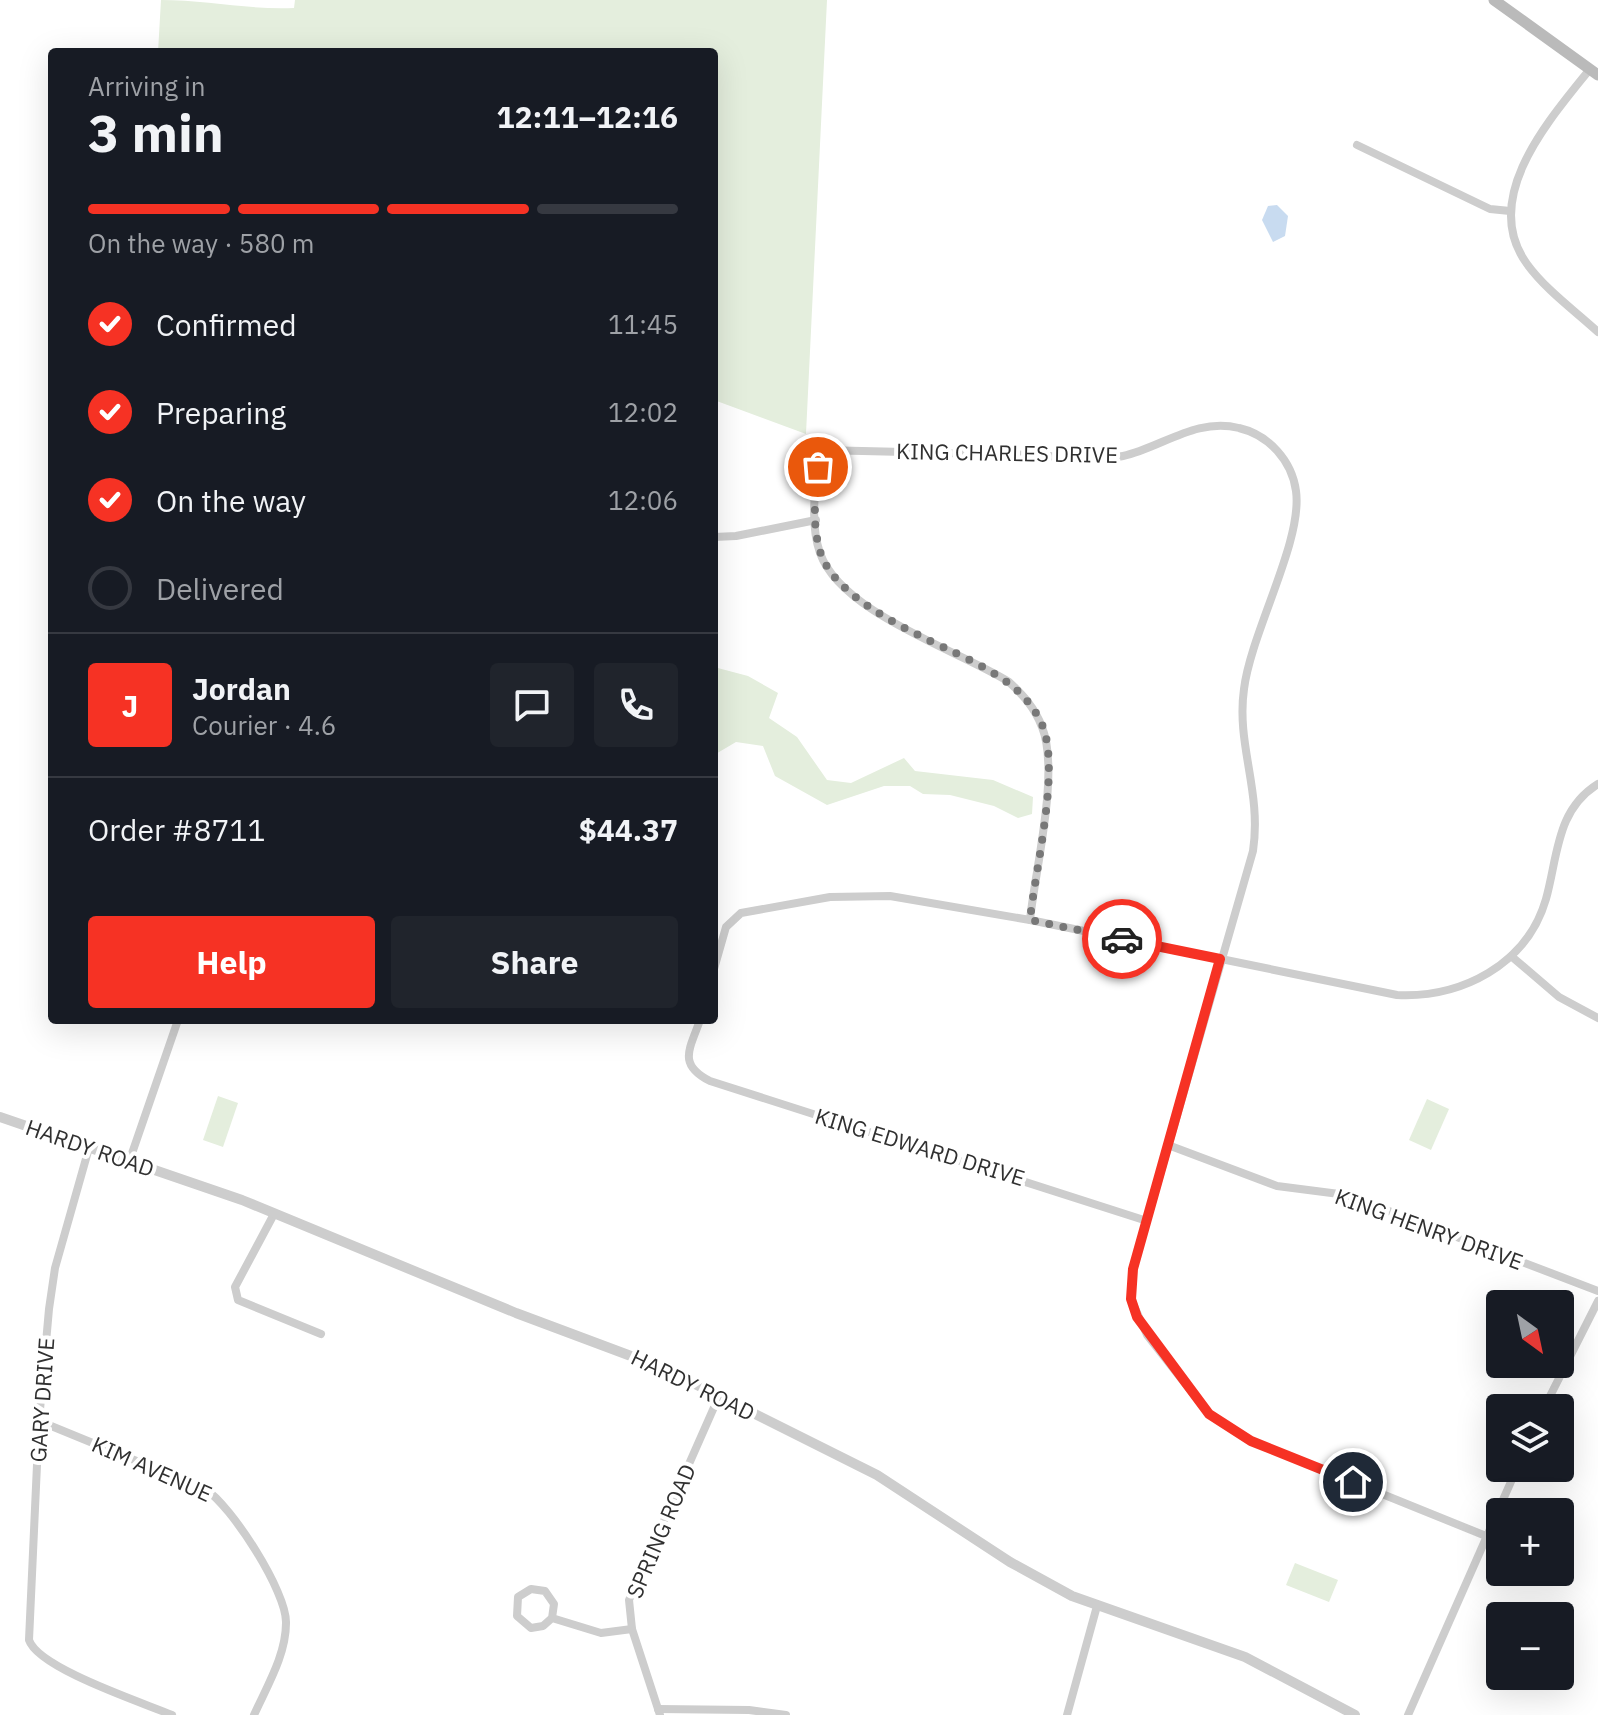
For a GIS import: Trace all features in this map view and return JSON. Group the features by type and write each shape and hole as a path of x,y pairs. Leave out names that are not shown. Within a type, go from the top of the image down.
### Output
{"main road":[{"path":"1494,0 1594,72"}],"street":[{"path":"1594,72 1532,150 1512,196 1510,226 1526,263 1598,332"},
{"path":"1357,145 1490,209 1510,211"},
{"name":"KING CHARLES DRIVE","path":"816,520 820,450 1115,457 1198,428 1222,425 1253,432 1278,451 1294,479 1297,509 1243,691 1242,721 1257,821 1253,851 1220,959 1130,1289 1137,1317 1209,1414 1251,1441 1486,1536"},
{"path":"718,537 816,520 821,554 843,587 876,610 1009,682 1036,712 1044,730 1049,759 1030,920"},
{"path":"718,955 726,927 733,919 761,908 810,900 890,896 1030,920 1376,992 1417,996 1447,992 1476,982 1511,956 1542,910 1565,820 1579,798 1598,784"},
{"path":"1511,956 1559,997 1598,1018"},
{"path":"129,1162 177,1024"},
{"name":"KING EDWARD DRIVE","path":"699,1024 689,1052 694,1073 737,1090 1147,1221"},
{"name":"HARDY ROAD","path":"0,1117 274,1214 525,1317 635,1356 877,1475 1010,1562 1097,1606 1236,1653 1355,1715"},
{"name":"KING HENRY DRIVE","path":"1168,1145 1277,1186 1347,1195 1598,1291"},
{"name":"GARY DRIVE","path":"89,1148 55,1268 39,1421 28,1631 31,1648 49,1663 172,1715"},
{"path":"274,1214 234,1294 238,1300 321,1334"},
{"path":"1551,1394 1598,1301"},
{"name":"SPRING ROAD","path":"659,1712 632,1629 629,1610 632,1589 719,1396"},
{"name":"KIM AVENUE","path":"39,1421 205,1489 221,1500 235,1517 277,1591 286,1619 281,1652 254,1715"},
{"path":"1408,1715 1486,1536"},
{"path":"531,1589 545,1591 554,1604 552,1618 539,1627 524,1625 515,1612 516,1601 531,1589"},
{"path":"1067,1715 1097,1606"},
{"path":"552,1618 601,1633 632,1629"},
{"path":"659,1712 749,1710 786,1715"}],"green space":[{"path":"161,0 294,8 295,0 827,0 806,434 718,401 718,48 158,48"},
{"path":"718,668 748,676 778,693 769,718 797,737 827,780 851,783 904,758 915,771 993,780 1033,797 1032,814 1018,818 994,806 950,795 923,794 910,786 884,786 827,805 775,776 763,746 736,742 718,753"},
{"path":"218,1096 238,1103 223,1147 203,1140"},
{"path":"1427,1099 1449,1109 1431,1150 1409,1140"},
{"path":"1295,1563 1338,1580 1329,1602 1286,1585"}],"water":[{"path":"1277,205 1288,216 1285,236 1273,242 1262,220 1268,206"}],"way so far":[{"path":"818,467 816,535 830,572 843,587 885,615 1009,682 1036,712 1044,730 1049,759 1030,920 1122,939"}],"route":[{"path":"1122,939 1220,959 1133,1269 1130,1289 1137,1317 1147,1335 1196,1398 1224,1427 1353,1482"}]}
